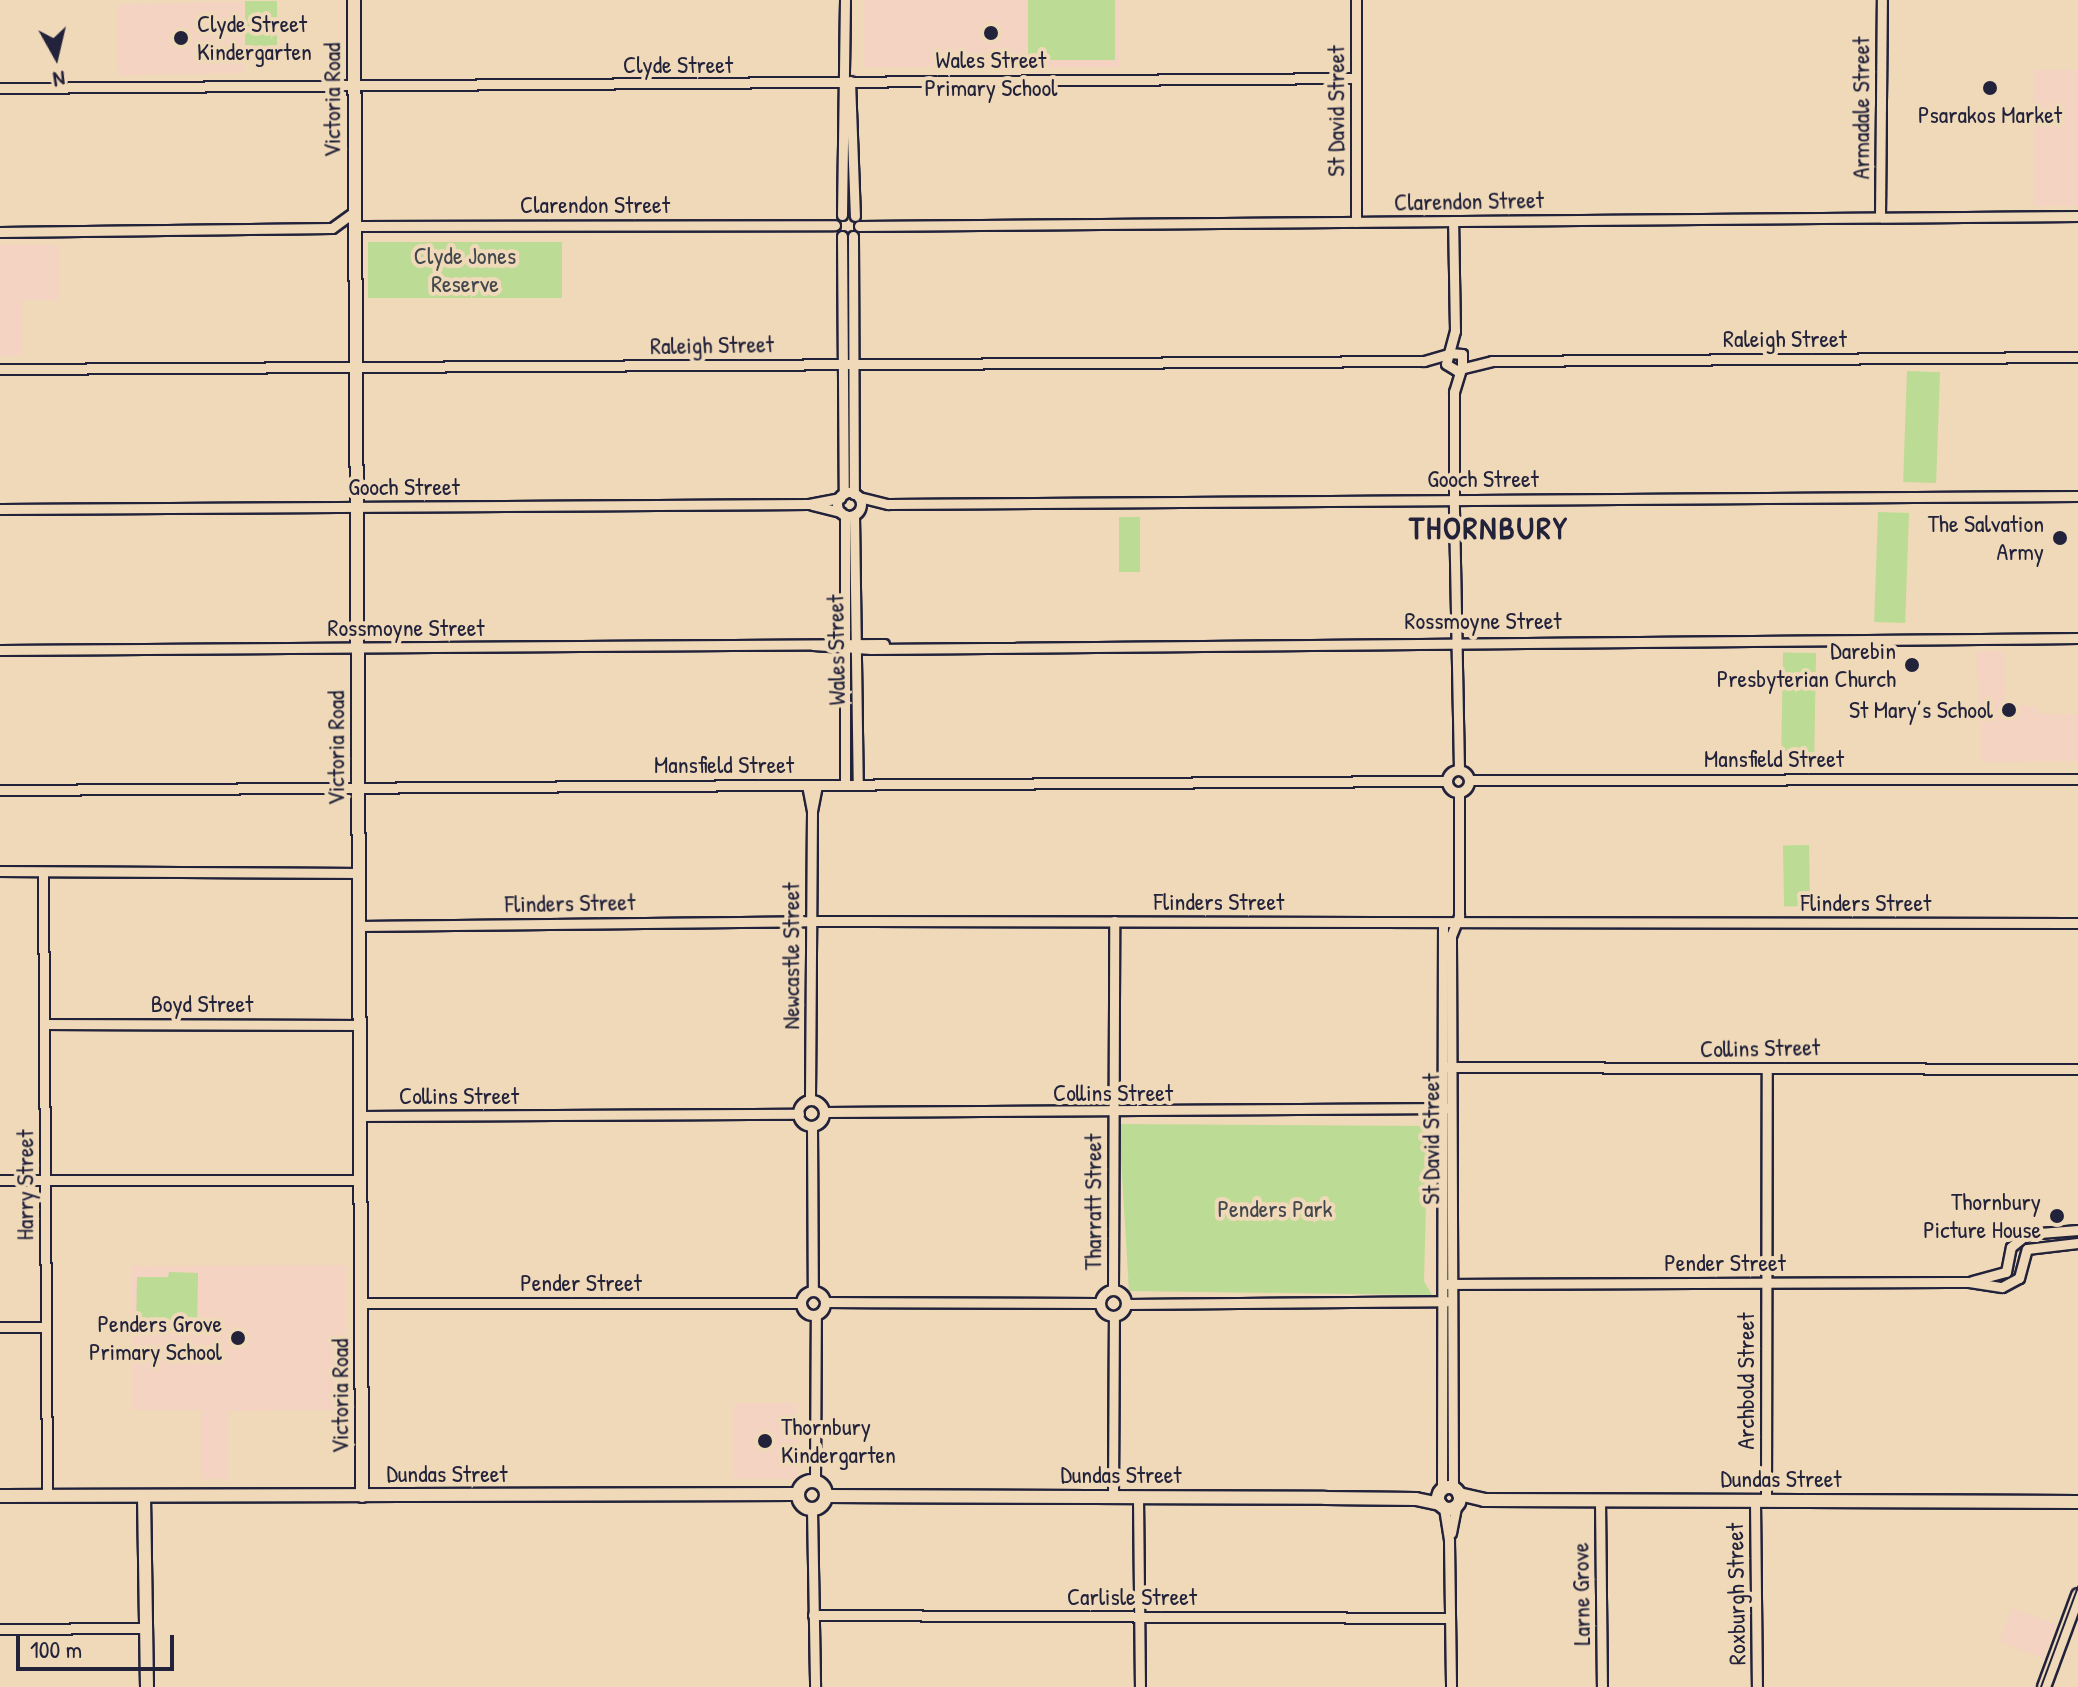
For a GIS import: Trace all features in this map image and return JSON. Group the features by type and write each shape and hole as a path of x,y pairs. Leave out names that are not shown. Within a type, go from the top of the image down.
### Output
{"street":[{"name":"Victoria Road","path":"354,0 362,1496"},
{"path":"845,0 857,221 847,236 850,514"},
{"name":"St David Street","path":"1356,0 1356,222"},
{"name":"Armadale Street","path":"1880,217 1882,0"},
{"name":"Clyde Street","path":"0,88 1356,78"},
{"path":"847,81 842,215 835,225 847,236"},
{"name":"Clarendon Street","path":"842,215 857,221 1356,222 2078,216"},
{"path":"0,232 332,228 354,219"},
{"name":"Clarendon Street","path":"354,219 835,225"},
{"path":"1453,221 1454,337 1448,367 1455,387"},
{"path":"1454,337 1462,354 1455,387 1454,499 1459,770 1469,780 1459,792 1447,781 1459,770"},
{"name":"Raleigh Street","path":"1424,361 1449,354 1492,361"},
{"name":"Raleigh Street","path":"0,369 1424,361 1461,368 1492,361 2078,357"},
{"path":"849,496 850,514"},
{"name":"Gooch Street","path":"0,509 809,504 849,496 888,504 2078,496"},
{"name":"Gooch Street","path":"809,504 850,514 888,504"},
{"name":"Wales Street","path":"845,785 844,645 850,514"},
{"name":"Wales Street","path":"850,514 858,785"},
{"name":"Rossmoyne Street","path":"0,650 2078,638"},
{"name":"Mansfield Street","path":"1469,780 2078,779"},
{"name":"Mansfield Street","path":"0,790 1447,781"},
{"name":"Newcastle Street","path":"810,1100 812,785"},
{"name":"St David Street","path":"1447,1067 1451,934 1456,923 1459,792"},
{"path":"0,871 43,874 359,873"},
{"name":"Harry Street","path":"43,874 47,1496"},
{"name":"Flinders Street","path":"359,926 811,921 2078,923"},
{"name":"Tharratt Street","path":"1113,1290 1114,921"},
{"name":"St David Street","path":"1443,923 1447,1067 1446,1303 1451,1687"},
{"name":"Boyd Street","path":"44,1024 359,1025"},
{"name":"Collins Street","path":"1447,1067 2078,1069"},
{"name":"Archbold Street","path":"1761,1501 1767,1070"},
{"path":"812,1126 799,1114 810,1100 824,1112 812,1126 813,1291 825,1302 1100,1303 1113,1290 1122,1293 1127,1304"},
{"name":"Collins Street","path":"824,1112 1113,1113 1447,1108"},
{"name":"Collins Street","path":"360,1116 799,1114"},
{"path":"0,1180 360,1180"},
{"name":"Pender Street","path":"1969,1282 2006,1272 2011,1247 2027,1234 2078,1230"},
{"name":"Pender Street","path":"1448,1284 1969,1282 2010,1286 2019,1278 2027,1249 2078,1243"},
{"path":"813,1291 800,1303 805,1313 816,1315"},
{"path":"815,1687 812,1509 826,1496 815,1481 816,1315 825,1302"},
{"name":"Pender Street","path":"361,1303 800,1303"},
{"path":"1100,1303 1105,1314 1114,1317"},
{"path":"1113,1496 1114,1317 1127,1304 1446,1303"},
{"path":"0,1327 46,1327"},
{"path":"812,1509 803,1506 797,1494 803,1483 815,1481"},
{"name":"Dundas Street","path":"0,1496 797,1494"},
{"path":"144,1496 147,1687"},
{"name":"Dundas Street","path":"826,1496 2078,1502"},
{"path":"1138,1498 1140,1687"},
{"name":"Larne Grove","path":"1600,1500 1602,1687"},
{"name":"Roxburgh Street","path":"1757,1687 1761,1501"},
{"path":"2044,1687 2078,1595"},
{"name":"Carlisle Street","path":"813,1615 1450,1618"},
{"path":"0,1629 146,1628"}],"shaded area":[{"name":"Wales Street Primary School","path":"863,0 1119,0 1119,67 863,67"},
{"name":"Clyde Street Kindergarten","path":"243,2 244,73 118,75 117,4"},
{"path":"2034,70 2078,70 2078,206 2034,206"},
{"path":"0,245 59,245 59,300 21,300 21,356 0,356"},
{"name":"St Mary’s School","path":"1977,651 2004,651 2005,706 2037,706 2037,713 2078,715 2078,761 1982,762"},
{"name":"Penders Grove Primary School","path":"345,1265 345,1410 227,1411 227,1479 202,1479 201,1410 132,1410 132,1266"},
{"name":"Thornbury Kindergarten","path":"734,1403 797,1403 797,1479 734,1479"},
{"path":"2012,1608 2056,1625 2043,1658 1999,1642"}],"green space":[{"path":"1028,0 1115,0 1115,60 1028,60"},
{"path":"245,1 277,1 277,58 245,58"},
{"name":"Clyde Jones Reserve","path":"368,242 562,242 562,298 368,298"},
{"path":"1907,371 1940,372 1936,483 1903,482"},
{"path":"1878,512 1909,513 1905,623 1874,622"},
{"path":"1119,517 1140,517 1140,572 1119,572"},
{"path":"1783,652 1816,653 1814,763 1781,762"},
{"path":"1783,845 1809,845 1810,906 1784,906"},
{"name":"Penders Park","path":"1119,1124 1428,1126 1424,1281 1432,1295 1129,1291"},
{"path":"169,1272 198,1273 197,1331 136,1330 137,1277 168,1277"}],"tram line":[{"path":"2041,1687 2078,1587"}],"place":[{"name":"Wales Street Primary School","path":"991,33"},
{"name":"Clyde Street Kindergarten","path":"181,38"},
{"name":"Psarakos Market","path":"1990,88"},
{"name":"The Salvation Army","path":"2060,538"},
{"name":"Darebin Presbyterian Church","path":"1912,665"},
{"name":"St Mary’s School","path":"2009,710"},
{"name":"Thornbury Picture House","path":"2057,1216"},
{"name":"Penders Grove Primary School","path":"238,1338"},
{"name":"Thornbury Kindergarten","path":"765,1441"}],"district":[{"name":"THORNBURY","path":"1489,528"}]}
